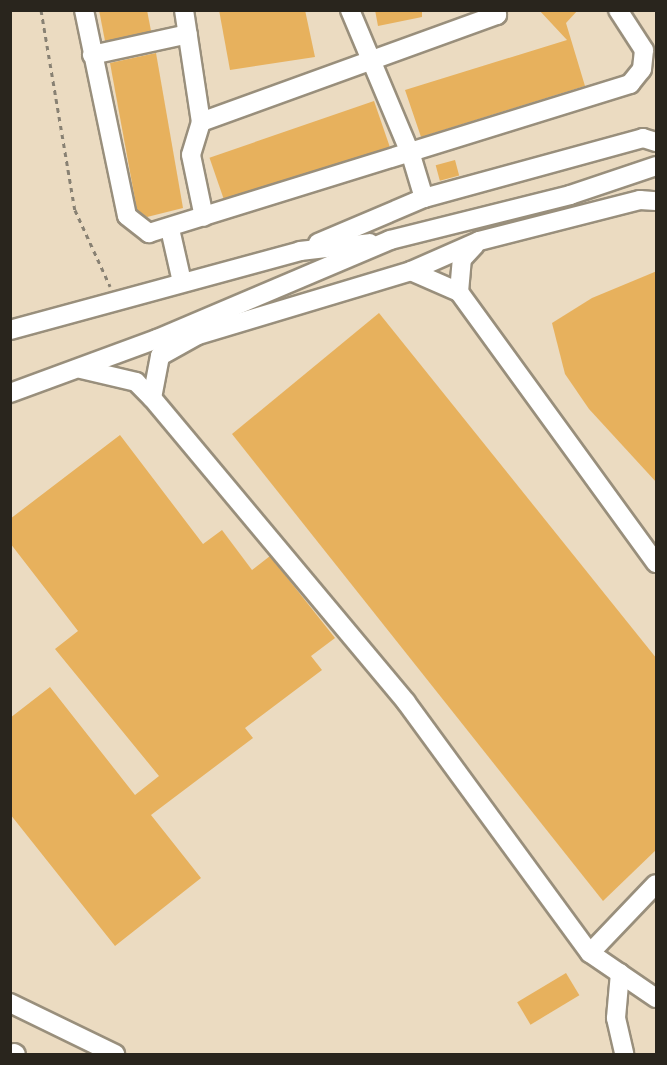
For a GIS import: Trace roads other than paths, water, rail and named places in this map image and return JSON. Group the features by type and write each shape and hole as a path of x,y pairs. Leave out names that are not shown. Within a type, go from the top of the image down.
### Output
{"street":[{"path":"84,10 127,216 149,233 170,229 411,155 630,84 642,69 644,50 618,10"},
{"path":"184,10 201,122 191,155 204,217"},
{"path":"350,10 369,62 411,155 423,198"},
{"path":"201,122 497,15 494,10"},
{"path":"92,55 188,34"},
{"path":"10,330 300,250 423,198 643,138 657,142"},
{"path":"10,393 81,369 390,240 414,232 570,195 657,166"},
{"path":"152,398 160,356 171,346 411,271 479,241 640,200 657,201"},
{"path":"170,229 182,282"},
{"path":"300,250 390,240"},
{"path":"459,292 462,259 479,241"},
{"path":"411,271 459,292 657,563"},
{"path":"81,369 136,382 152,398 406,702 590,953 657,998"},
{"path":"590,953 657,884"},
{"path":"620,973 616,1018 624,1054"},
{"path":"10,1003 115,1054"}]}
